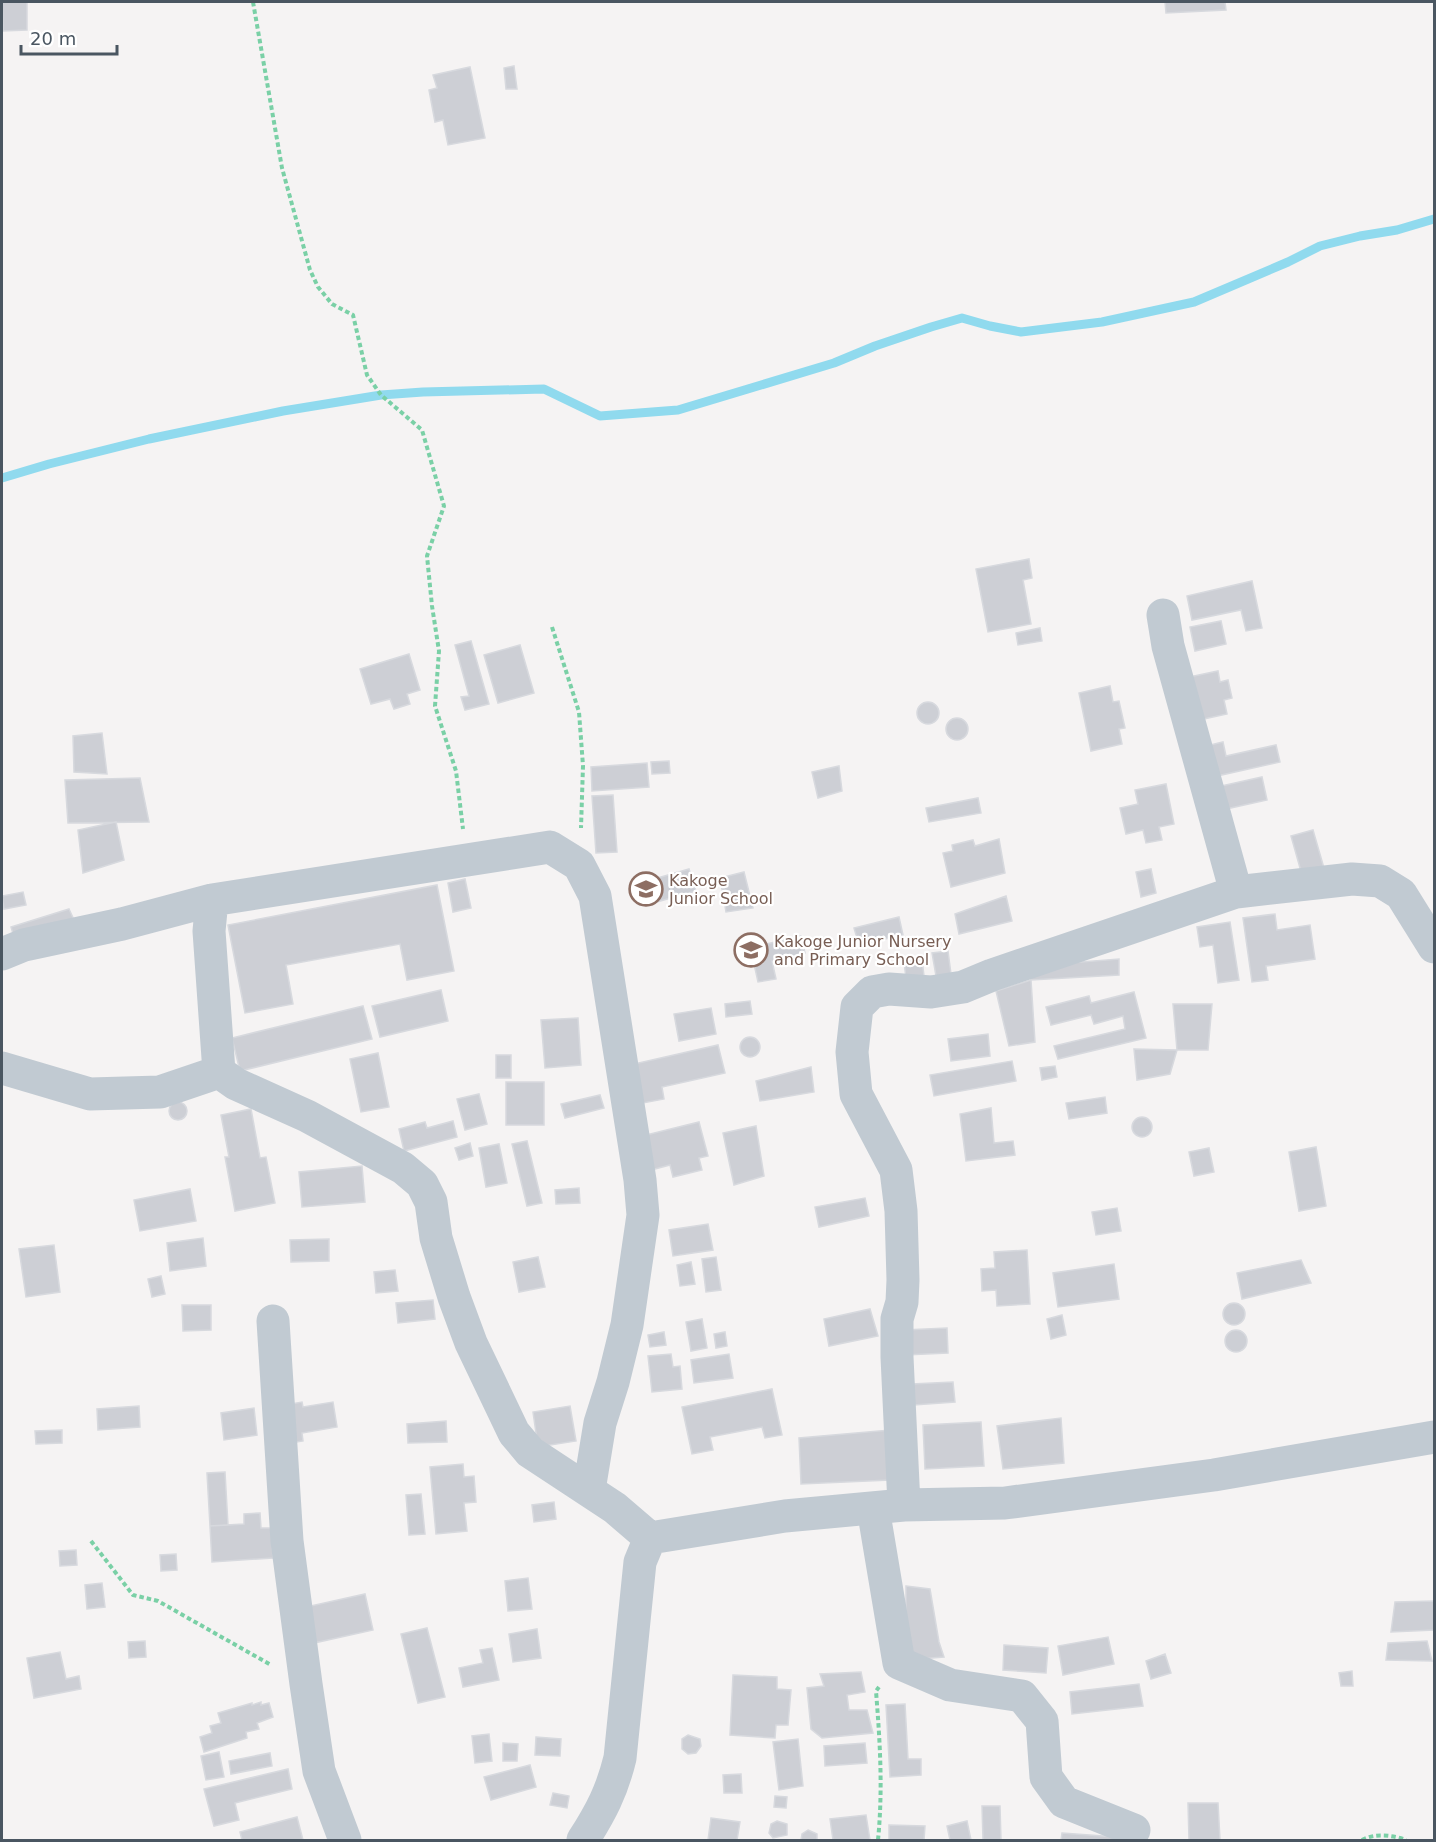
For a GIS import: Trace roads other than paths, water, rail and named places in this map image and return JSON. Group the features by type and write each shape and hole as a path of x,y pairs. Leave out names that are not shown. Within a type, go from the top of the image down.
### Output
{"street":[{"path":"1163,615 1168,646 1236,892"},
{"path":"2,954 24,945 123,924 212,900 550,847 579,865 595,896 640,1180 643,1215 627,1325 600,1423 589,1490"},
{"path":"1134,1830 1064,1802 1046,1777 1042,1721 1022,1696 950,1685 899,1663 889,1507 897,1318 902,1302 903,1280 901,1210 896,1170 856,1094 852,1052 856,1007 872,992 889,989 931,992 963,987 992,975 1236,892 1352,879 1380,881 1401,894 1434,947"},
{"path":"212,900 209,931 219,1072"},
{"path":"2,1068 90,1094 160,1092 219,1072"},
{"path":"219,1072 236,1084 307,1116 403,1168 422,1184 431,1202 436,1238 454,1297 471,1343 514,1433 530,1452 615,1508 650,1538 785,1516 889,1507 1005,1503 1214,1475 1434,1437"},
{"path":"273,1321 287,1541 306,1684 320,1771 345,1840"},
{"path":"583,1840 594,1824 613,1785 620,1758 640,1562 650,1538"}],"waterway":[{"path":"2,478 149,439 283,411 381,395 544,389 600,416 678,410 834,363 875,346 962,318 1021,332 1102,322 1194,302 1320,246 1397,230 1434,219"}],"place":[{"name":"Kakoge Junior School","path":"646,889"},
{"name":"Kakoge Junior Nursery and Primary School","path":"751,950"}]}
